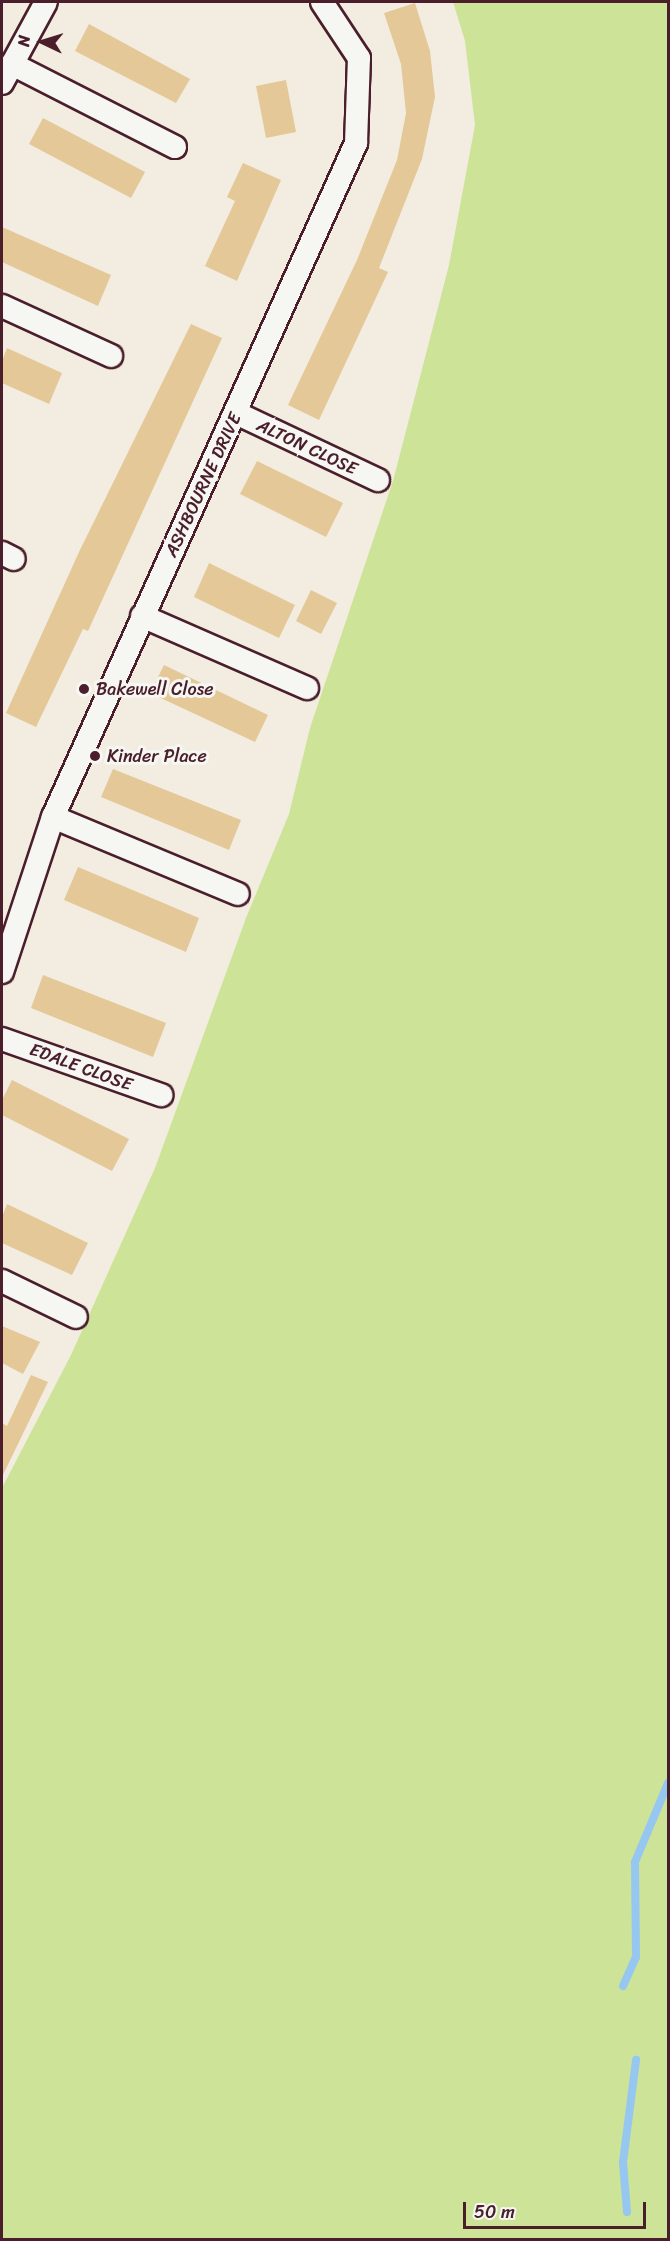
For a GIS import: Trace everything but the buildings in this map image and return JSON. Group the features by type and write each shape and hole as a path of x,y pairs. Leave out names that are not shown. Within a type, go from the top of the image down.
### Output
{"street":[{"path":"46,2 7,73 175,147"},
{"name":"ASHBOURNE DRIVE","path":"2,972 52,817 356,143 359,58 322,2"},
{"path":"2,306 111,356"},
{"name":"ALTON CLOSE","path":"236,413 378,480"},
{"path":"142,616 307,688"},
{"path":"52,817 238,894"},
{"name":"EDALE CLOSE","path":"2,1039 161,1095"},
{"path":"2,1281 76,1317"}],"green space":[{"path":"453,2 668,2 668,2239 2,2239 2,1488 71,1355 155,1168 246,918 289,814 310,728 393,481 449,265 475,125 465,41"}],"waterway":[{"path":"623,1986 636,1957 635,1862 668,1783"},
{"path":"627,2212 623,2162 636,2060"}],"place":[{"name":"Bakewell Close","path":"84,689"},
{"name":"Kinder Place","path":"95,756"}]}
